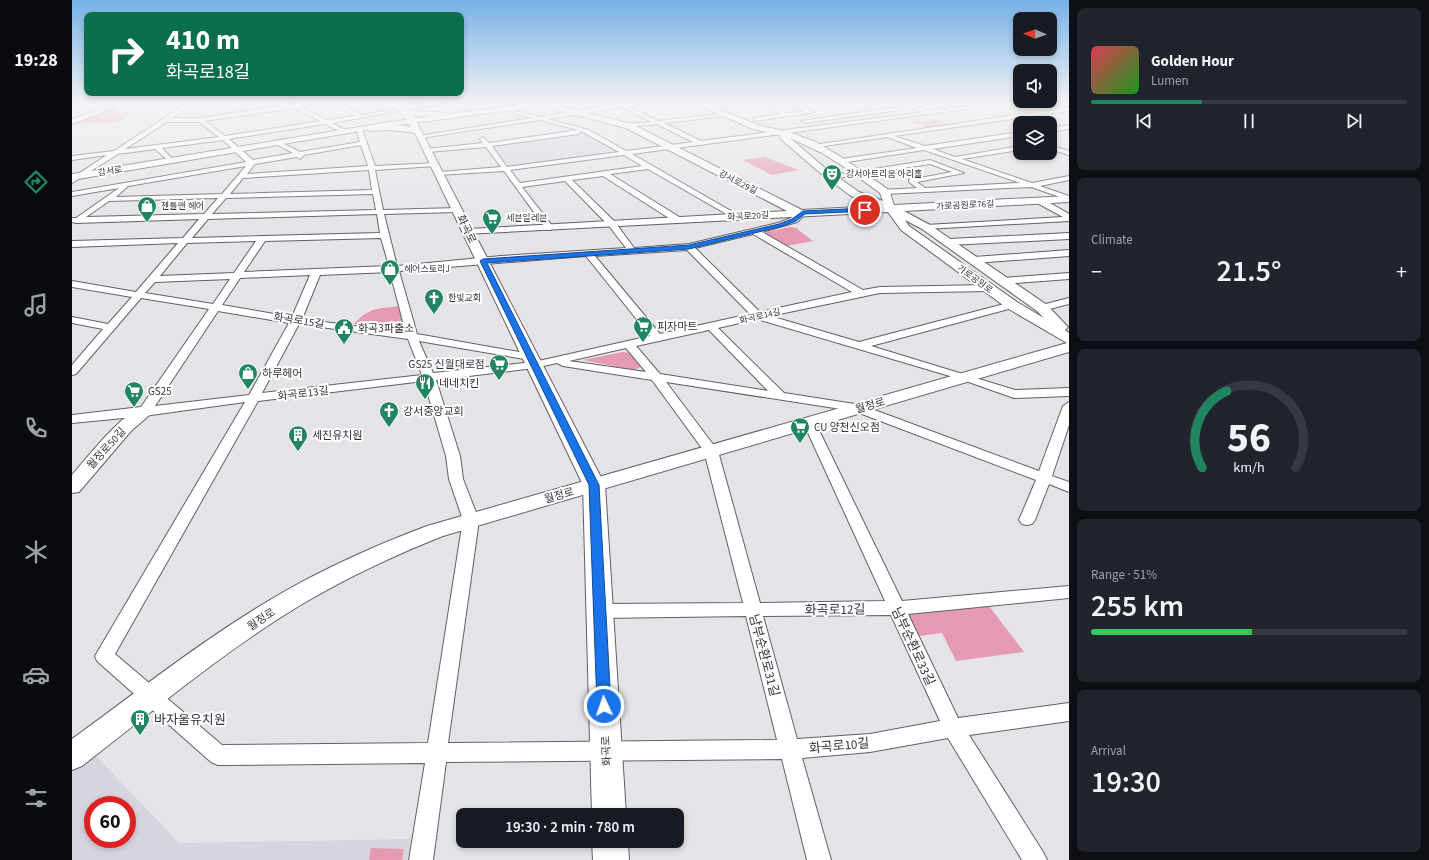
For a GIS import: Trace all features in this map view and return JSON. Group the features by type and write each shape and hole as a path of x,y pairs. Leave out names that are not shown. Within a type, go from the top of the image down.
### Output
{"main road":[{"name":"강서로","path":"75,178 283,142"},
{"name":"화곡로","path":"424,142 594,485 609,808"},
{"name":"강서로29길","path":"660,142 801,213"},
{"name":"가로공원로","path":"791,142 822,170 854,194 890,208 926,227 949,242 1042,308 1069,335"},
{"name":"가로공원로","path":"809,142 817,145 838,169 858,173 886,192 890,208 905,228 1012,306 1069,339"},
{"name":"가로공원로76길","path":"890,208 1040,201 1069,198"},
{"name":"화곡로20길","path":"469,232 890,208"},
{"path":"905,228 902,221 906,220 926,227"},
{"path":"1012,306 1030,314 1043,317 1046,315 1042,308"},
{"name":"월정로","path":"72,756 253,623 329,578 382,552 422,536 470,520 1069,347"},
{"name":"월정로50길","path":"72,487 125,427 144,412"},
{"path":"610,848 611,860"}],"street":[{"path":"75,178 131,142"},
{"path":"72,158 193,142"},
{"path":"229,142 252,163"},
{"path":"486,142 550,228"},
{"path":"428,150 508,142"},
{"path":"606,142 735,217"},
{"path":"240,176 371,169 505,169 706,142"},
{"path":"817,145 836,142"},
{"path":"906,142 1069,198"},
{"path":"838,169 924,148 966,142"},
{"path":"278,143 301,155"},
{"path":"72,194 364,143 385,235 412,336 429,378 453,456 456,479 470,520 438,753 421,860"},
{"path":"157,147 171,161"},
{"path":"956,158 1013,149"},
{"path":"1057,150 1069,153"},
{"path":"284,195 295,173 301,155"},
{"path":"858,173 930,162 961,173"},
{"path":"72,372 109,327 252,163"},
{"path":"518,185 650,167"},
{"path":"925,191 911,181 985,169"},
{"path":"605,174 678,220"},
{"path":"886,192 1031,185 1069,178"},
{"path":"567,179 612,224 632,251"},
{"path":"73,221 128,184"},
{"path":"107,199 375,192"},
{"path":"1040,201 1069,218"},
{"path":"73,221 458,210"},
{"path":"151,279 394,269 483,261 689,247 781,225 794,220 801,213"},
{"path":"926,227 1069,218"},
{"path":"754,231 860,293"},
{"path":"72,244 385,235"},
{"path":"949,242 1069,236"},
{"path":"1046,237 1069,252"},
{"path":"144,412 214,306 262,239"},
{"path":"689,247 758,316 964,377 1014,394 1069,392"},
{"name":"가로공원로","path":"974,260 1069,252"},
{"path":"588,254 658,339"},
{"path":"316,273 296,320 253,399 104,656 218,756 438,753"},
{"name":"가로공원로","path":"1003,280 1069,276"},
{"name":"화곡로15길","path":"72,284 296,320 412,336 532,361"},
{"name":"화곡로14길","path":"532,361 555,362 860,293 880,290 988,288"},
{"path":"1042,308 1069,301"},
{"path":"858,346 1012,306"},
{"path":"72,320 109,327"},
{"path":"712,326 780,396"},
{"path":"629,345 655,376 711,451"},
{"name":"화곡로13길","path":"72,419 144,412 429,378 532,361"},
{"path":"555,362 655,376 857,408 1069,487"},
{"path":"1027,520 1044,478 1069,406"},
{"name":"남부순환로33길","path":"809,422 953,728 1036,860"},
{"name":"남부순환로31길","path":"711,451 819,860"},
{"name":"화곡로12길","path":"600,611 897,608 1069,592"},
{"name":"화곡로10길","path":"438,753 790,749 870,743 953,728 1069,712"}],"shaded area":[{"path":"507,142 600,142 620,153 512,167 509,166 491,144"},
{"path":"765,157 799,170 772,175 742,160"},
{"path":"790,227 796,228 813,241 786,246 762,233"},
{"path":"400,306 407,332 354,324 364,314 374,310"},
{"path":"623,352 630,353 641,367 633,370 583,360"},
{"path":"989,606 1024,652 956,661 942,633 919,636 907,613"},
{"path":"95,755 134,796 84,796 84,848 136,848 136,798 179,843 411,839 407,860 72,860 72,772"},
{"path":"371,848 404,849 402,860 369,860"}],"place":[{"name":"강서아트리움 아리홀","path":"832,191"},
{"name":"젠틀맨 헤어","path":"147,223"},
{"name":"세븐일레븐","path":"492,235"},
{"name":"헤어스토리J","path":"390,286"},
{"name":"한빛교회","path":"434,315"},
{"name":"피자마트","path":"643,343"},
{"name":"화곡3파출소","path":"344,345"},
{"name":"GS25 신월대로점","path":"499,381"},
{"name":"하루헤어","path":"248,390"},
{"name":"네네치킨","path":"425,400"},
{"name":"GS25","path":"134,408"},
{"name":"강서중앙교회","path":"389,428"},
{"name":"CU 양천신오점","path":"800,444"},
{"name":"세진유치원","path":"298,452"},
{"name":"바자울유치원","path":"140,736"}],"route":[{"path":"604,706 594,485 483,261 689,247 781,225 794,220 803,213 865,210"}]}
